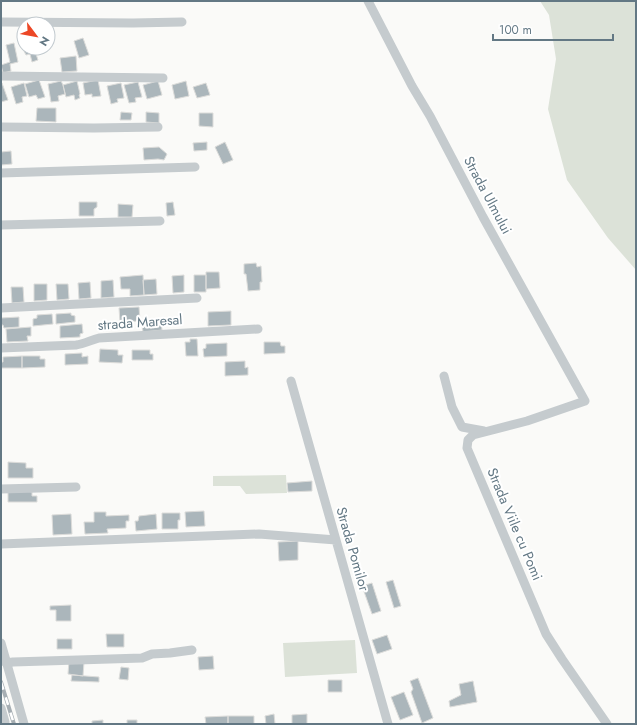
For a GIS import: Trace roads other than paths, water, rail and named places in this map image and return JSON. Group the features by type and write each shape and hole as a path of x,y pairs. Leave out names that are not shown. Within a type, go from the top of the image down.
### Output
{"street":[{"name":"Strada Ulmului","path":"368,1 483,217 585,401 527,422 487,431"},
{"path":"1,22 133,24 182,22"},
{"path":"1,76 163,78"},
{"path":"1,127 158,127"},
{"path":"1,173 196,167"},
{"path":"1,225 160,221"},
{"path":"1,308 197,298"},
{"name":"strada Maresal","path":"1,348 76,345 84,344 99,338 258,329"},
{"name":"Strada Viile cu Pomi","path":"444,376 452,407 462,427 460,433 467,446 546,634 607,724"},
{"name":"Strada Pomilor","path":"292,381 388,724"},
{"path":"462,427 487,431"},
{"path":"467,446 468,440 473,435 487,431"},
{"path":"1,489 76,487"},
{"path":"1,544 259,534 336,540"},
{"path":"1,643 24,724"},
{"path":"6,663 142,658 152,654 192,650"},
{"path":"1,708 5,722"}],"railway":[{"path":"1,682 14,724"}]}
